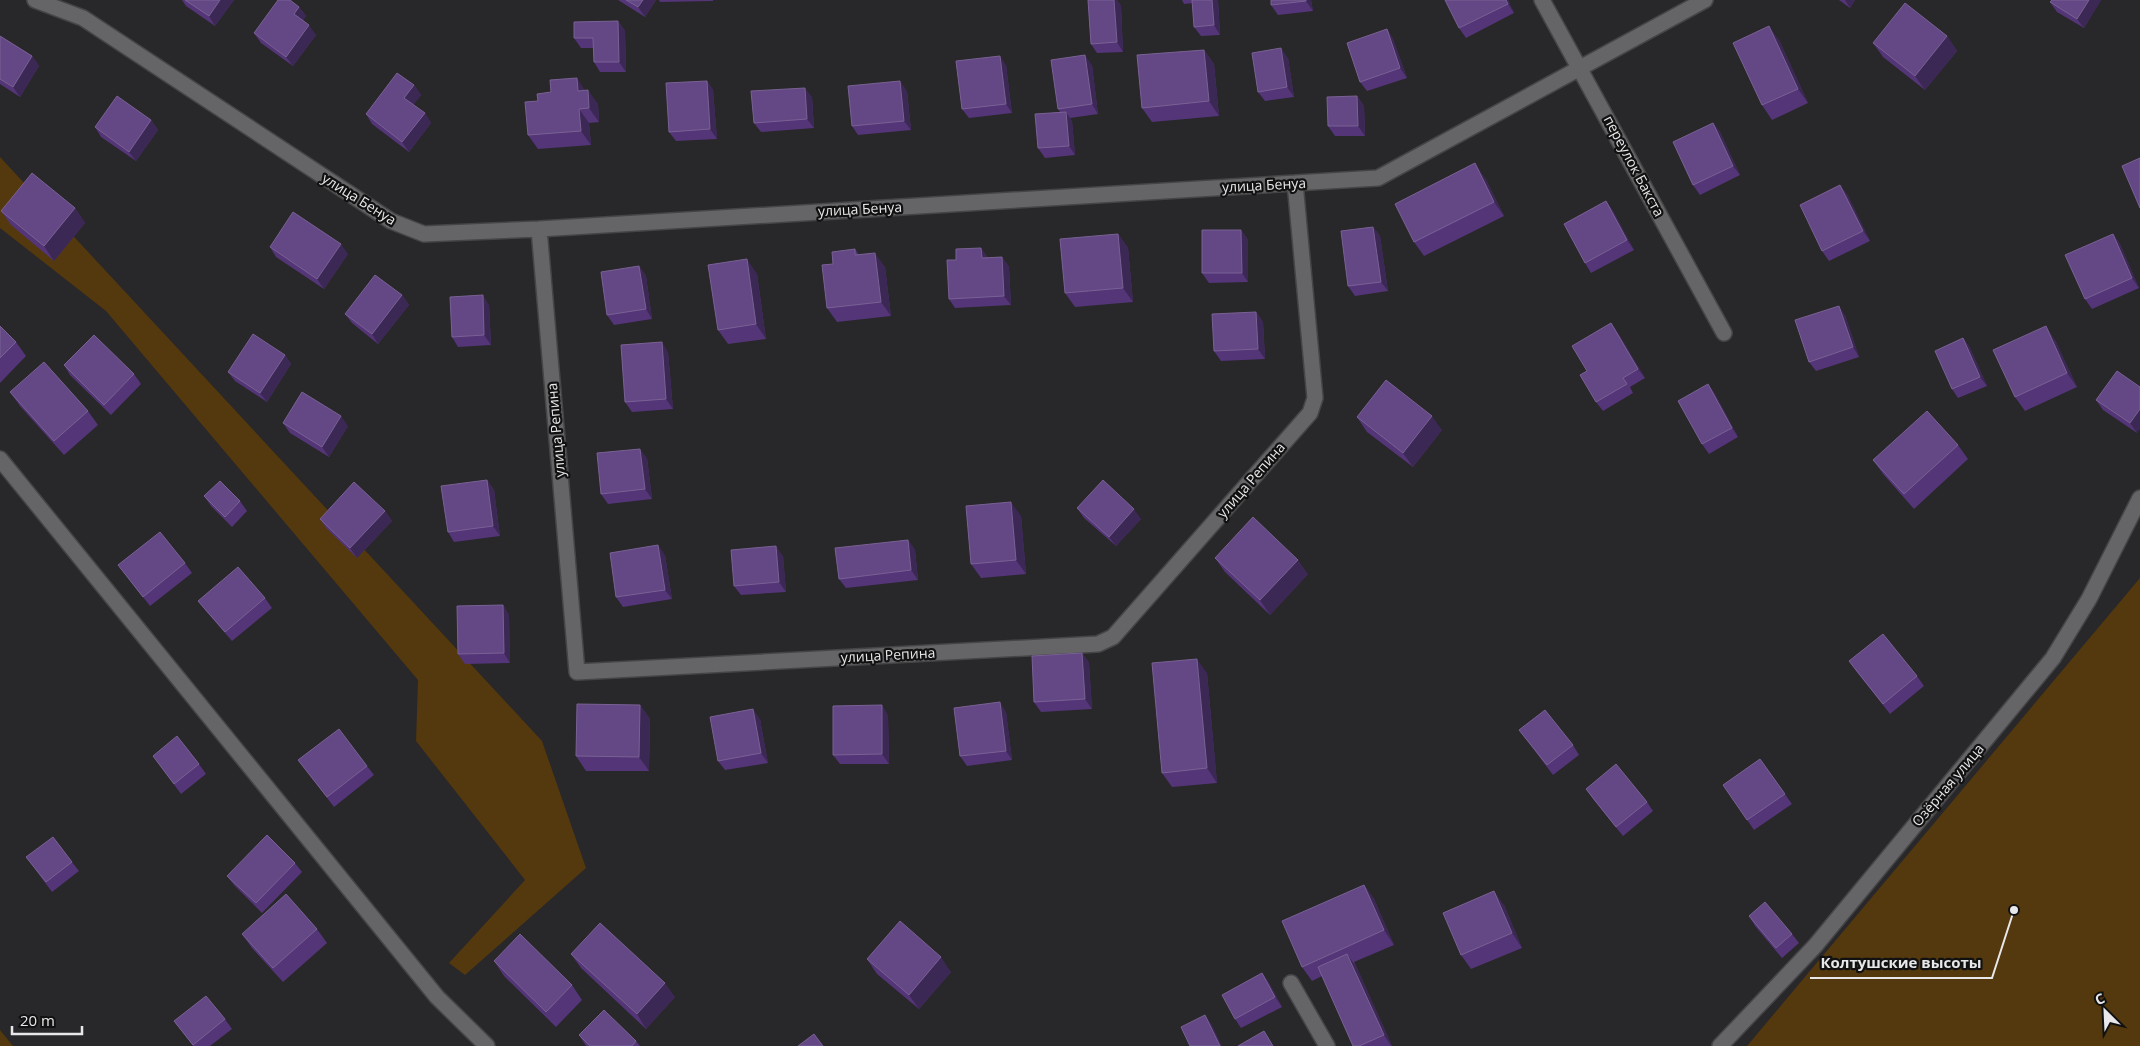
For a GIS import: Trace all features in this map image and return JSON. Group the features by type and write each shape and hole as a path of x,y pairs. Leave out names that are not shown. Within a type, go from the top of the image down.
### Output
{"street":[{"name":"улица Бенуа","path":"35,0 83,18 391,221 424,234 539,229 1378,178 1705,0"},
{"name":"переулок Бакста","path":"1542,0 1724,333"},
{"name":"улица Репина","path":"539,229 577,672 1098,644 1113,637 1310,413 1315,398 1295,183"},
{"path":"0,459 437,997 487,1046"},
{"name":"Озёрная улица","path":"1720,1046 1815,946 2053,658 2089,599 2140,498"},
{"path":"1291,982 1327,1046"}],"shaded area":[{"path":"0,157 542,741 586,868 465,975 449,963 525,880 416,741 418,680 106,311 0,228"},
{"path":"2140,578 2140,1046 1747,1046"},
{"path":"0,1030 13,1046 0,1046"}],"building":[{"path":"185,0 220,0 209,16"},
{"path":"278,0 290,0 299,7 294,14 309,25 286,57 254,33"},
{"path":"626,0 643,0 638,7"},
{"path":"1088,0 1114,0 1117,42 1091,44"},
{"path":"1192,0 1212,0 1214,25 1194,27"},
{"path":"1271,0 1306,0 1306,1 1271,5"},
{"path":"1445,0 1506,0 1508,4 1459,28"},
{"path":"2052,0 2089,0 2077,19 2050,2"},
{"path":"1905,3 1947,36 1915,76 1873,43"},
{"path":"618,21 619,62 594,62 593,38 574,38 574,22"},
{"path":"1769,26 1798,89 1762,105 1733,43"},
{"path":"1387,29 1400,68 1360,82 1347,43"},
{"path":"0,36 32,56 13,87 0,79"},
{"path":"1281,48 1287,87 1258,92 1252,53"},
{"path":"1204,50 1209,101 1142,108 1137,55"},
{"path":"1085,55 1092,104 1058,109 1051,60"},
{"path":"1000,56 1006,104 962,109 956,61"},
{"path":"397,73 414,85 404,98 425,113 402,142 366,114"},
{"path":"577,78 578,91 588,90 589,108 579,109 581,131 528,135 525,102 538,101 537,94 551,92 550,80"},
{"path":"707,81 710,129 669,132 666,83"},
{"path":"900,81 904,121 852,126 848,86"},
{"path":"805,88 807,119 754,123 751,91"},
{"path":"117,96 151,120 129,152 95,127"},
{"path":"1357,96 1358,126 1328,126 1327,97"},
{"path":"1066,112 1069,146 1038,148 1035,114"},
{"path":"1713,123 1733,166 1693,185 1673,142"},
{"path":"2140,158 2140,208 2122,166"},
{"path":"1475,163 1494,202 1414,242 1395,204"},
{"path":"32,173 75,208 44,246 1,211"},
{"path":"1840,185 1863,231 1822,251 1800,205"},
{"path":"1606,201 1627,240 1585,263 1564,224"},
{"path":"293,212 341,244 317,279 270,247"},
{"path":"1373,227 1381,282 1348,286 1341,231"},
{"path":"1202,230 1241,230 1242,273 1202,273"},
{"path":"1118,234 1123,288 1065,293 1060,239"},
{"path":"2113,234 2132,278 2085,299 2065,255"},
{"path":"981,248 982,258 1002,257 1004,296 949,299 947,260 956,260 956,249"},
{"path":"855,249 855,255 875,253 881,302 827,308 822,265 833,264 832,252"},
{"path":"747,259 756,324 718,330 708,265"},
{"path":"639,266 646,309 607,315 601,272"},
{"path":"375,275 402,295 372,334 345,314"},
{"path":"483,295 484,335 452,337 450,297"},
{"path":"1839,306 1853,347 1809,362 1795,320"},
{"path":"1256,312 1258,349 1214,351 1212,314"},
{"path":"1611,323 1638,369 1623,378 1627,384 1596,402 1580,375 1587,371 1572,346"},
{"path":"0,326 16,342 0,358"},
{"path":"2046,326 2067,373 2015,397 1993,350"},
{"path":"253,334 285,355 260,393 228,372"},
{"path":"94,335 134,374 104,405 64,365"},
{"path":"1963,338 1980,377 1952,389 1935,351"},
{"path":"662,342 666,399 625,402 621,345"},
{"path":"44,362 88,411 54,441 10,392"},
{"path":"2117,371 2140,387 2140,409 2130,423 2096,400"},
{"path":"1386,380 1432,416 1403,453 1357,417"},
{"path":"1708,384 1732,428 1702,444 1678,401"},
{"path":"302,392 341,416 322,447 283,423"},
{"path":"1927,411 1958,445 1904,494 1873,460"},
{"path":"640,449 645,489 601,494 597,453"},
{"path":"487,480 493,526 448,532 441,486"},
{"path":"1103,480 1134,509 1109,537 1077,508"},
{"path":"220,481 240,501 225,517 204,496"},
{"path":"354,482 385,511 350,548 320,519"},
{"path":"1011,502 1016,560 971,564 966,506"},
{"path":"1253,517 1298,560 1260,600 1215,558"},
{"path":"160,532 185,563 143,597 118,565"},
{"path":"908,540 911,570 839,579 835,548"},
{"path":"658,545 665,590 616,597 610,553"},
{"path":"776,546 779,582 734,586 731,550"},
{"path":"238,567 265,598 225,632 198,601"},
{"path":"503,605 504,653 458,654 457,606"},
{"path":"1883,634 1917,676 1883,704 1849,661"},
{"path":"1082,653 1085,699 1034,702 1032,656"},
{"path":"1197,659 1207,768 1162,773 1152,663"},
{"path":"1000,702 1006,751 960,756 954,708"},
{"path":"577,704 640,705 639,757 576,756"},
{"path":"882,705 882,754 833,755 833,706"},
{"path":"753,709 761,753 718,761 710,717"},
{"path":"1545,710 1573,745 1547,765 1519,730"},
{"path":"339,729 367,766 327,797 298,760"},
{"path":"177,736 199,764 174,784 153,756"},
{"path":"1760,759 1785,794 1747,820 1723,785"},
{"path":"1616,764 1647,802 1616,827 1586,789"},
{"path":"267,835 295,863 256,903 227,876"},
{"path":"53,837 72,862 46,882 26,857"},
{"path":"1364,885 1384,930 1302,967 1282,921"},
{"path":"1494,891 1512,933 1461,955 1443,913"},
{"path":"286,894 317,929 273,968 242,934"},
{"path":"1765,902 1792,934 1776,948 1749,916"},
{"path":"900,921 941,957 909,995 867,959"},
{"path":"600,923 665,983 637,1014 571,954"},
{"path":"520,934 572,985 546,1012 494,961"},
{"path":"1347,954 1384,1035 1359,1046 1353,1046 1318,967"},
{"path":"1262,973 1275,997 1235,1019 1222,995"},
{"path":"206,996 225,1019 193,1045 174,1021"},
{"path":"604,1010 636,1041 632,1046 590,1046 579,1035"},
{"path":"1205,1015 1220,1046 1190,1046 1181,1027"},
{"path":"1264,1031 1273,1046 1238,1046"},
{"path":"814,1034 823,1046 798,1046"}],"place":[{"name":"Колтушские высоты","path":"2014,910"}]}
